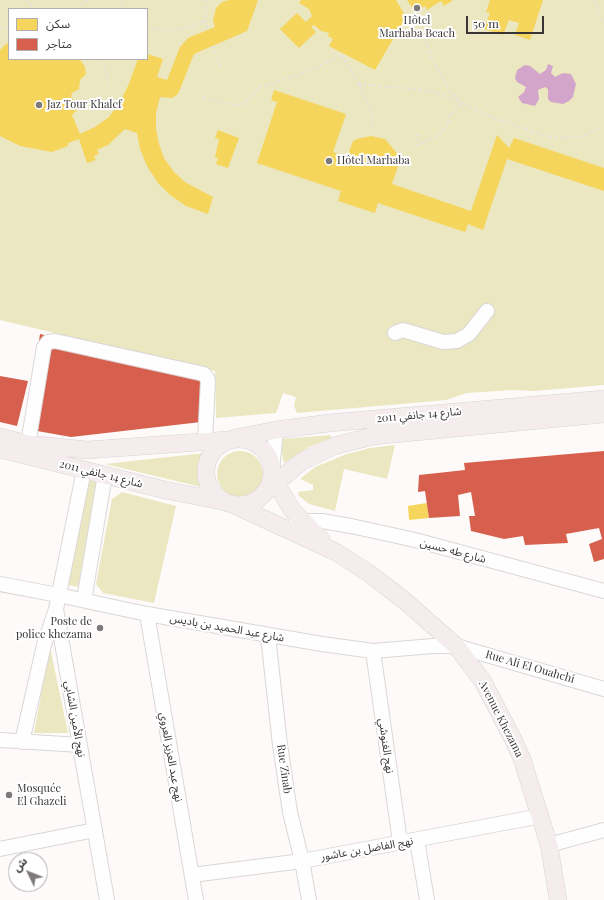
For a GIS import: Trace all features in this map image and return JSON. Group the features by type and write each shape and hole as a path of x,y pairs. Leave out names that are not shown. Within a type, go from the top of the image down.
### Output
{"main road":[{"name":"شارع 14 جانفي 2011","path":"0,437 28,444 87,450 112,450 231,439 276,430 329,423 604,399"},
{"name":"شارع 14 جانفي 2011","path":"271,481 301,462 334,446 373,436 604,414"},
{"path":"231,439 246,439 256,443 267,455 271,481 249,503 229,503 212,492 205,476 206,465 210,454 218,445 231,439"},
{"name":"شارع 14 جانفي 2011","path":"0,449 105,475 229,503"},
{"name":"Avenue Khezama","path":"271,481 301,521 336,552"},
{"name":"Avenue Khezama","path":"229,503 336,552 370,574 405,601 456,646 482,680 512,736 541,816 549,845 558,900"}],"street":[{"path":"395,333 403,330 443,342 457,341 469,334 487,311"},
{"path":"28,444 44,347 48,342 55,341 204,374 208,380 206,441"},
{"path":"271,481 276,430"},
{"path":"22,742 44,645 56,608 84,470"},
{"path":"84,600 105,475"},
{"path":"284,527 301,521"},
{"name":"شارع طه حسين","path":"301,521 330,522 416,540 604,592"},
{"name":"شارع عبد الحميد بن باديس","path":"0,584 58,594 147,614 268,636 373,650 456,646"},
{"name":"نهج الأمين الشابي","path":"56,608 107,900"},
{"name":"نهج عبد العزيز العروي","path":"147,614 165,730 196,900"},
{"name":"Rue Zinab","path":"268,636 289,805 309,900"},
{"name":"Rue Ali El Ouahchi","path":"456,646 604,689"},
{"name":"نهج الغنوشي","path":"373,650 400,842"},
{"path":"0,740 80,745"},
{"name":"نهج الفاضل بن عاشور","path":"192,876 302,861 541,816"},
{"path":"0,849 95,830"},
{"path":"549,845 604,830"},
{"path":"417,840 427,900"}],"path":[{"path":"80,8 87,0"},
{"path":"206,0 205,21 208,30"},
{"path":"595,0 600,17 604,24"},
{"path":"426,16 426,43 432,59 451,93 462,103"},
{"path":"148,28 172,30 186,28 205,21"},
{"path":"213,46 220,67"},
{"path":"203,98 240,106 250,99 258,88 307,72 339,55 343,56 359,84 370,110 374,130"},
{"path":"103,60 109,85"},
{"path":"359,84 424,90 462,103 499,120 553,138 580,137 599,129"},
{"path":"418,134 418,145 437,136 447,126 450,115 462,103"}],"shaded area":[{"path":"0,0 604,0 604,385 535,391 512,390 467,393 446,400 297,413 294,406 296,397 283,393 276,413 216,418 215,371 0,320"},
{"path":"548,64 553,66 551,73 555,77 563,73 571,74 576,84 573,97 563,104 551,102 548,99 548,89 545,87 538,90 539,99 535,106 522,103 518,97 524,92 526,87 517,82 515,78 517,70 525,65 530,66 540,74 546,70"},
{"path":"331,435 331,438 309,447 284,463 282,439"},
{"path":"395,445 387,479 344,469 335,511 309,504 299,496 298,492 313,490 313,485 300,479 315,467 347,454 370,448"},
{"path":"240,451 253,455 259,461 263,474 259,487 253,493 240,497 227,493 221,487 217,474 221,461 227,455"},
{"path":"205,453 199,471 201,487 105,464"},
{"path":"88,480 98,482 78,587 68,585"},
{"path":"122,492 176,506 154,603 103,593 96,584 112,499"},
{"path":"50,647 68,733 34,733"}],"building: سكن":[{"name":"Jaz Tour Khalef","path":"229,0 258,0 247,31 194,54 178,94 172,98 160,97 156,113 156,129 164,158 174,172 185,182 213,197 208,214 186,206 170,195 158,183 147,166 140,149 137,133 125,129 108,145 97,150 99,154 94,156 96,160 87,163 79,139 68,143 68,146 52,152 20,146 0,136 0,50 7,43 8,60 81,61 85,67 86,74 80,80 79,89 72,93 71,97 80,107 72,115 80,134 95,127 109,117 119,103 128,86 138,60 148,60 148,54 163,59 157,77 167,80 180,47 188,38 215,27 213,21 216,8 222,2"},
{"path":"301,0 396,0 406,17 375,70 329,46 333,39 328,36 329,33 321,31 314,25 311,27 316,32 299,48 280,29 297,13 306,22 312,16 309,9 299,3"},
{"name":"Hôtel Marhaba Beach","path":"407,0 453,0 444,6 441,1 427,10 425,6 415,12"},
{"path":"490,0 543,0 530,40 515,35 519,23 509,20 503,35 484,29 490,13 486,12"},
{"name":"Hôtel Marhaba","path":"274,90 346,114 333,152 347,157 353,141 357,139 371,136 385,139 401,158 392,184 471,211 497,135 509,148 514,138 604,168 604,191 507,159 483,230 468,224 465,232 378,203 375,213 338,201 341,191 257,163 277,102 271,100"},
{"path":"218,130 239,138 228,168 216,164 218,158 215,157 219,139 215,138"},
{"path":"427,503 429,518 409,520 408,506"}],"building: متاجر":[{"path":"40,334 210,373 201,422 71,437 26,429"},
{"path":"0,376 28,381 17,426 0,422"},
{"path":"604,451 604,559 594,562 589,544 602,539 599,528 566,534 568,543 525,545 523,536 504,539 471,531 469,516 475,516 471,492 458,495 460,516 429,518 425,491 418,492 419,475 465,470 464,463"}],"place":[{"name":"Hôtel Marhaba Beach","path":"417,8"},
{"name":"Jaz Tour Khalef","path":"39,105"},
{"name":"Hôtel Marhaba","path":"329,161"},
{"name":"Poste de police khezama","path":"100,628"},
{"name":"Mosquée El Ghazeli","path":"9,795"}]}
